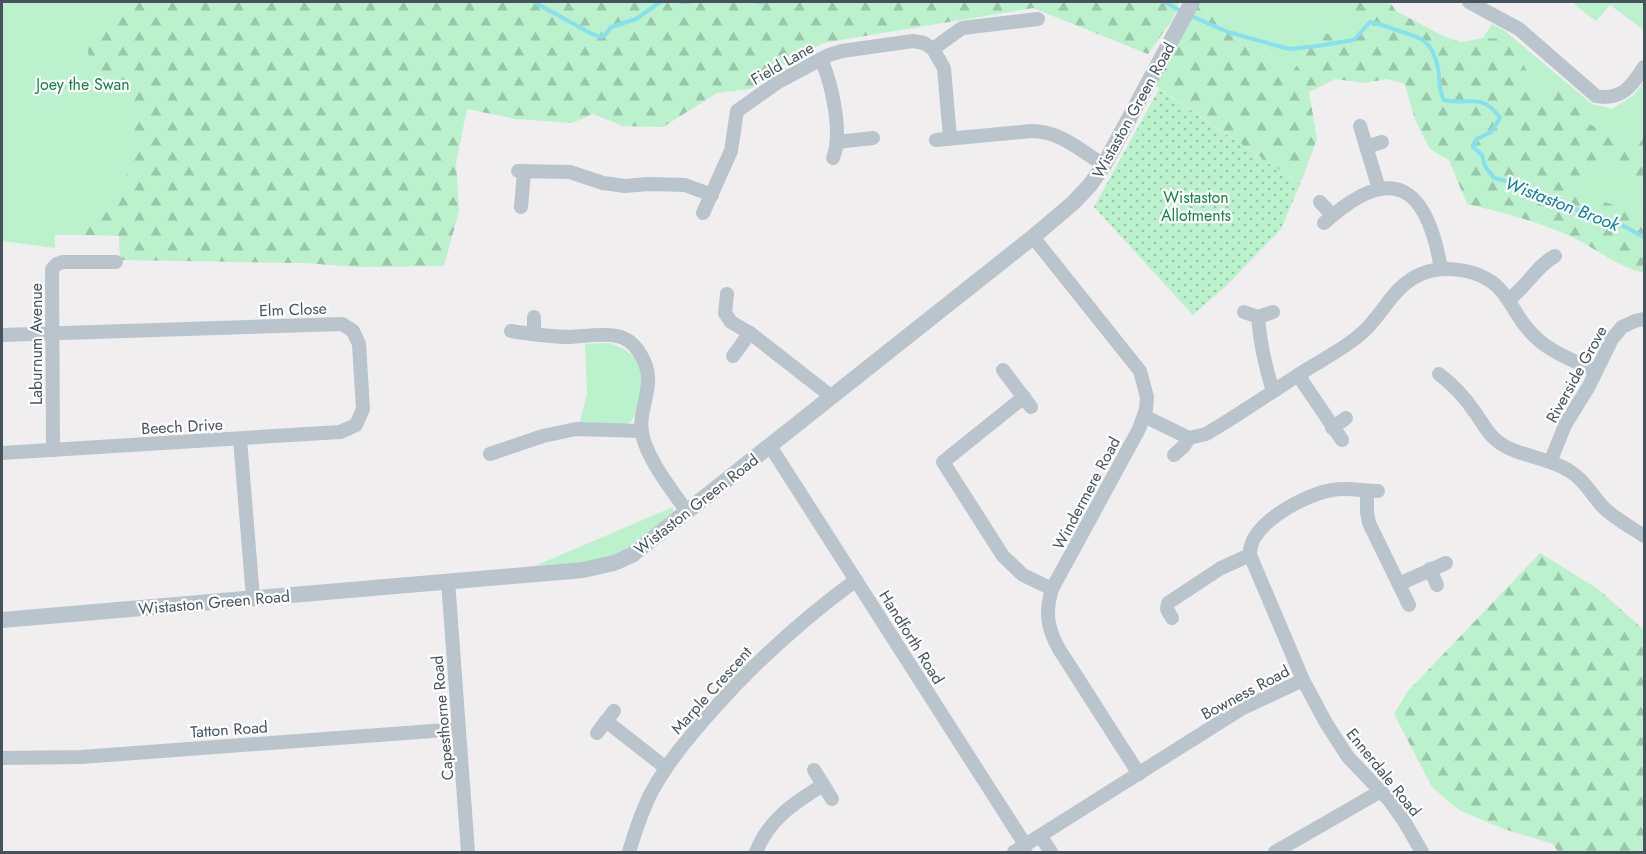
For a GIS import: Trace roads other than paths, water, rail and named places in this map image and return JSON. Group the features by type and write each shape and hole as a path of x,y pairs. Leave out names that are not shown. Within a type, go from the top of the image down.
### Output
{"street":[{"name":"Wistaston Green Road","path":"2,620 583,570 605,566 632,555 1033,237 1082,194 1104,165 1192,2"},
{"path":"1469,2 1519,29 1596,96 1605,98 1618,96 1627,90 1644,67"},
{"path":"950,138 945,75 940,58 933,49 962,28 1008,22 1030,26"},
{"name":"Field Lane","path":"703,213 731,151 737,111 778,82 821,59 842,51 906,42 919,42 933,49"},
{"path":"821,59 831,86 837,142 833,159"},
{"path":"1360,126 1379,189"},
{"path":"936,140 1032,131 1045,132 1059,136 1104,165"},
{"path":"837,142 873,138"},
{"path":"1366,147 1382,141"},
{"path":"521,207 521,171 570,172 603,183 625,186 685,185 712,195"},
{"path":"1320,202 1328,219 1358,198 1379,189 1402,190 1415,198 1426,214 1434,233 1441,269"},
{"name":"Windermere Road","path":"1033,237 1140,371 1147,397 1144,416 1052,589 1047,612 1052,636 1139,774"},
{"path":"1509,299 1527,284 1541,265 1555,256"},
{"name":"Laburnum Avenue","path":"53,450 54,267 63,262 116,262"},
{"path":"1144,416 1189,438 1206,434 1363,333 1399,288 1419,275 1441,269 1468,272 1496,284 1535,337 1562,355 1596,371"},
{"path":"727,294 726,317 832,397"},
{"path":"1244,312 1258,317 1273,312"},
{"path":"534,317 534,334"},
{"path":"1258,317 1264,364 1273,391"},
{"name":"Riverside Grove","path":"1551,460 1564,425 1580,402 1612,339 1622,327 1644,319"},
{"name":"Elm Close","path":"53,333 336,324 346,326 353,331 359,344 363,409 356,425 340,432 240,439"},
{"path":"511,331 569,337 617,336 628,340 634,346 643,358 649,373 642,431 656,464 687,512"},
{"path":"2,335 53,333"},
{"path":"733,356 750,333"},
{"path":"1003,370 1028,402 944,462 1002,556 1023,576 1052,589"},
{"path":"1439,374 1453,385 1498,442 1512,450 1551,460 1578,477 1610,513 1640,533 1644,518"},
{"path":"1298,375 1342,440"},
{"path":"1332,428 1346,418"},
{"path":"490,454 543,436 576,429 642,431"},
{"path":"1174,455 1189,438"},
{"name":"Beech Drive","path":"2,453 240,439 253,598"},
{"name":"Handforth Road","path":"770,446 856,580 1020,849"},
{"path":"1172,618 1167,609 1168,603 1221,568 1250,555 1251,544 1260,527 1301,501 1334,489 1372,491 1366,502 1369,523 1409,605"},
{"name":"Bowness Road","path":"1020,849 1241,709 1304,680 1250,555"},
{"path":"1399,584 1446,563"},
{"path":"1430,569 1437,585"},
{"name":"Marple Crescent","path":"629,852 643,812 666,768 683,745 753,666 807,617 856,580"},
{"name":"Capesthorne Road","path":"448,581 468,852"},
{"name":"Ennerdale Road","path":"1304,680 1341,748 1404,820 1422,852"},
{"path":"597,733 610,716 666,768"},
{"name":"Tatton Road","path":"2,758 81,758 459,729"},
{"path":"814,770 832,799"},
{"path":"756,852 767,829 780,814 823,785"},
{"path":"1275,852 1381,791"},
{"path":"1041,837 1051,852"}],"waterway":[{"name":"Wistaston Brook","path":"534,2 601,37 611,27 636,19 660,2"},
{"name":"Wistaston Brook","path":"681,2 689,2"},
{"name":"Wistaston Brook","path":"757,2 763,2"},
{"name":"Wistaston Brook","path":"1165,2 1182,12"},
{"name":"Wistaston Brook","path":"1189,15 1228,32 1289,49 1354,40 1370,22 1417,37 1432,50 1444,100 1480,102 1487,105 1500,118 1491,132 1477,139 1473,147 1482,155 1485,166 1494,178 1547,196 1559,204 1616,222 1644,237"}],"park label":[{"name":"Joey the Swan","path":"83,84"},
{"name":"Wistaston Allotments","path":"1196,206"}]}
